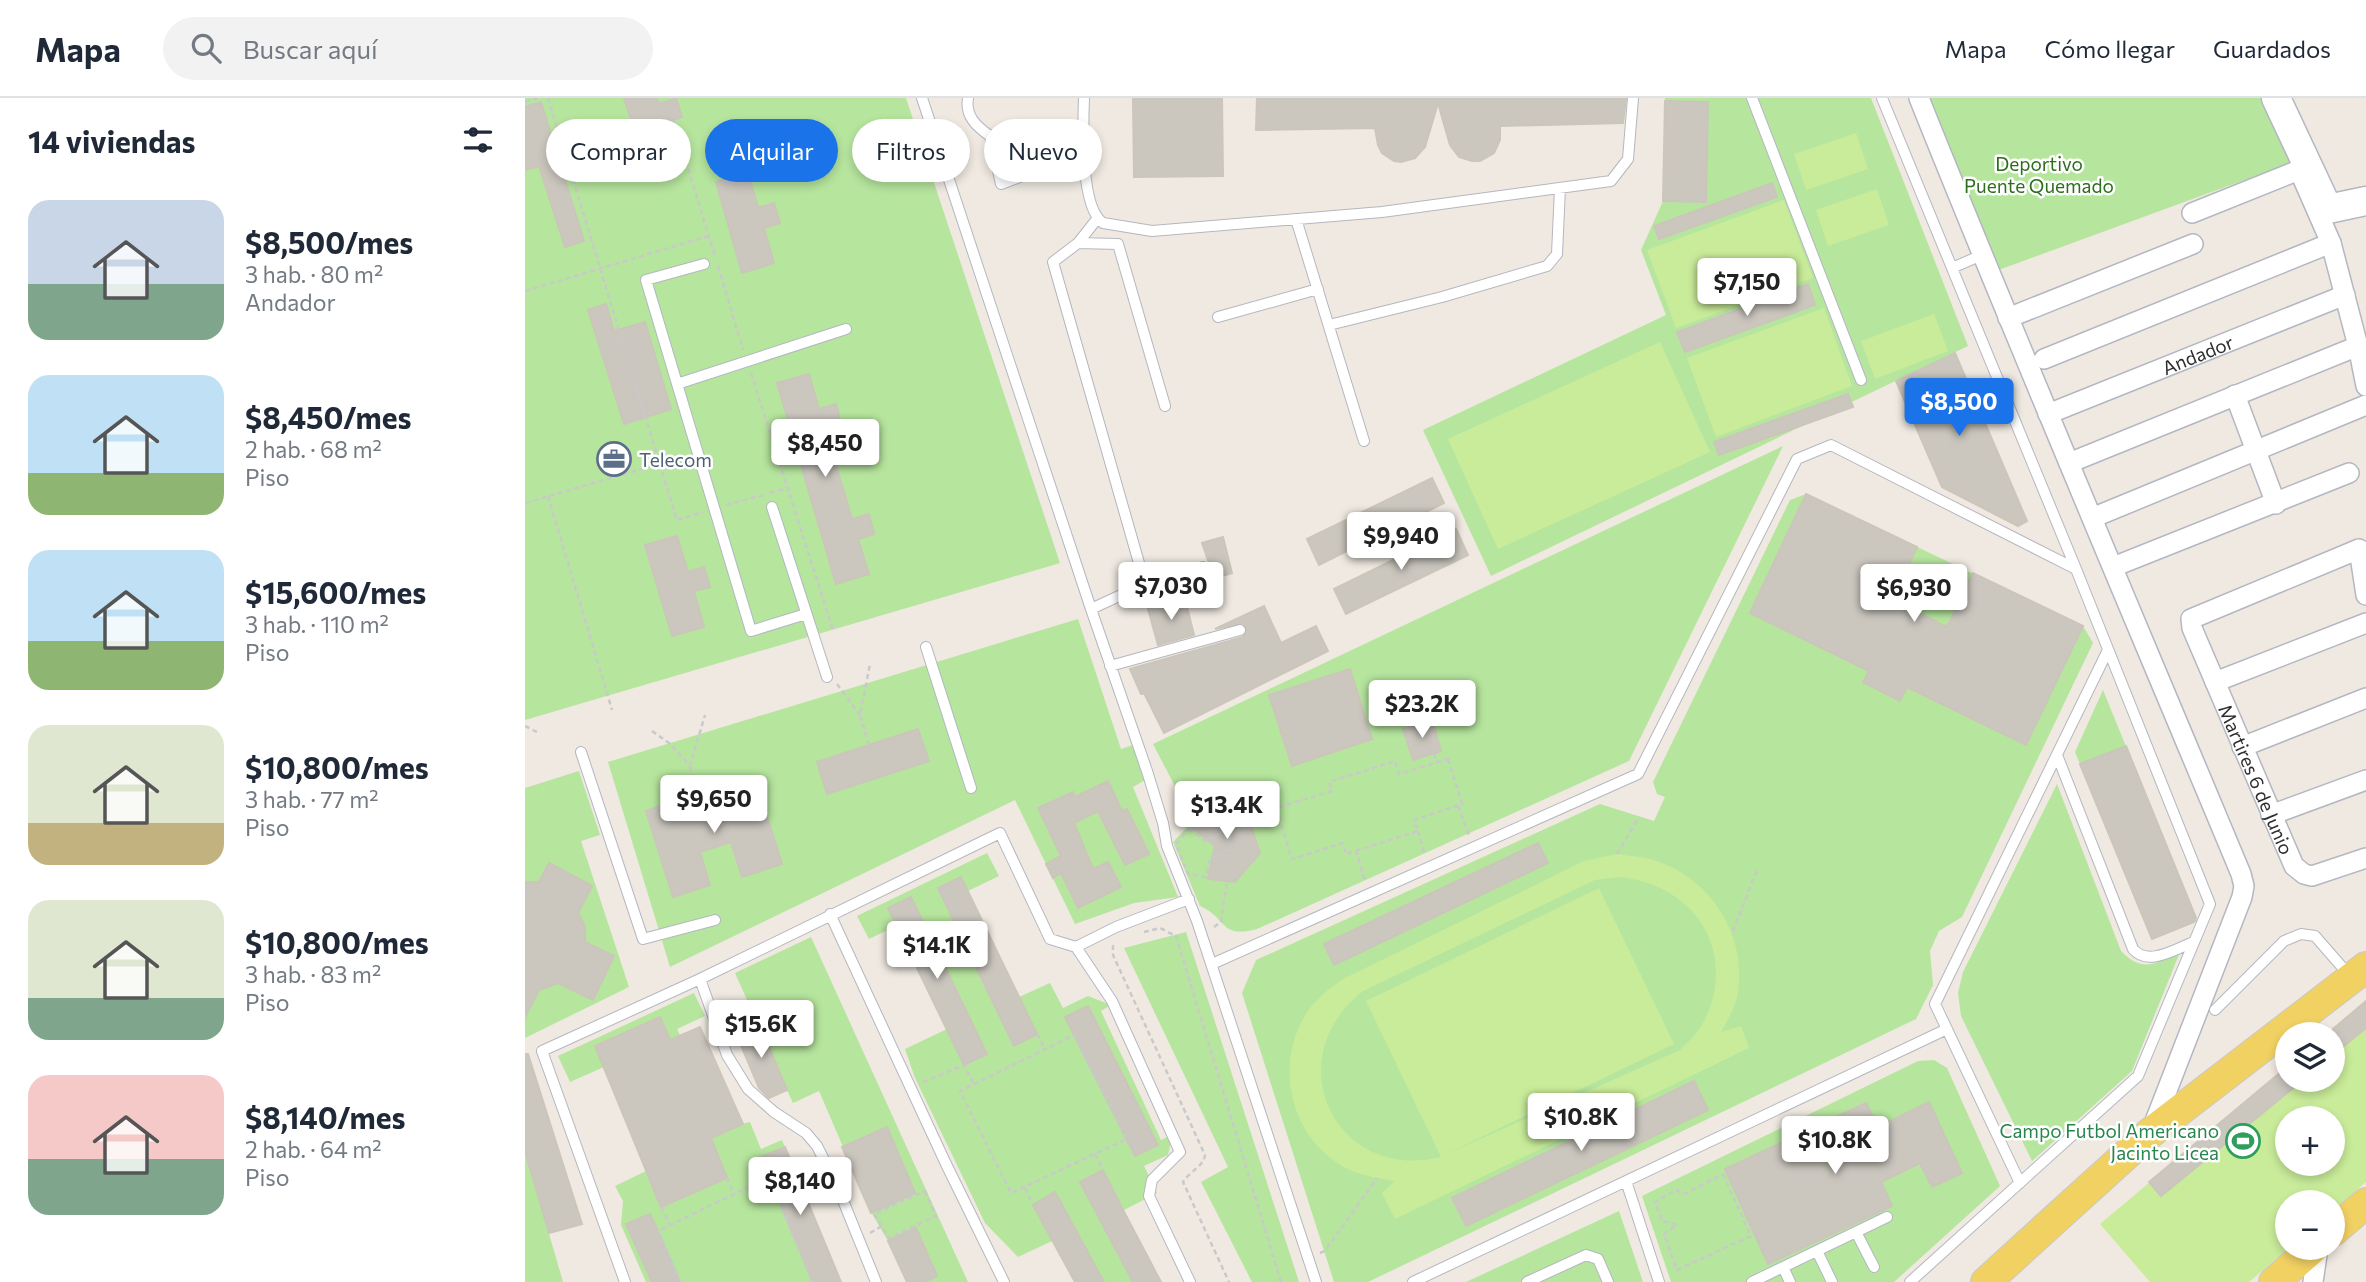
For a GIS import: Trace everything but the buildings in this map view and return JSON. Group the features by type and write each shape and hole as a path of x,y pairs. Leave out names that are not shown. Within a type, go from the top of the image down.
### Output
{"main road":[{"path":"1986,1282 2150,1134 2359,973"},
{"path":"2345,1221 2366,1203"},
{"path":"2274,1282 2299,1260"}],"street":[{"path":"1919,98 2008,318 2241,874 2242,897 2150,1134"},
{"path":"2276,98 2323,211 2366,386"},
{"path":"2192,213 2299,170 2323,211"},
{"path":"2323,211 2366,201"},
{"path":"2044,359 2331,243"},
{"path":"2008,318 2193,244"},
{"name":"Andador","path":"2049,414 2345,295"},
{"path":"2069,463 2358,346"},
{"path":"2235,395 2276,503"},
{"path":"2092,518 2366,405"},
{"path":"2113,567 2349,473"},
{"name":"Martires 6 de Junio","path":"2366,595 2360,549 2191,619 2192,628 2294,866 2304,874 2312,876 2366,858"},
{"path":"2215,682 2366,623"},
{"path":"2242,747 2366,698"},
{"path":"2271,815 2366,780"},
{"path":"2313,1282 2316,1260"}],"lane":[{"path":"922,98 1147,771 1163,822 1167,846 1202,934 1316,1282"},
{"path":"968,98 973,124 984,132"},
{"path":"1083,119 1084,98"},
{"path":"1088,182 1097,219 1103,223 1151,231 1382,212 1611,181 1628,159 1633,98"},
{"path":"1752,98 1861,380"},
{"path":"1882,98 2076,569 2210,904 2138,1076 1910,1282"},
{"path":"1329,325 1442,297 1547,266 1557,254 1560,188"},
{"path":"1097,219 1078,243 1053,262 1145,584"},
{"path":"1296,219 1364,441"},
{"path":"1078,243 1118,244 1165,406"},
{"path":"1952,268 1982,255"},
{"path":"704,264 646,280 751,631 806,614"},
{"path":"1218,317 1318,289"},
{"path":"677,384 846,329"},
{"path":"1212,964 1638,774 1797,459 1831,445 2076,569"},
{"path":"772,507 806,614 832,680"},
{"path":"1091,609 1145,584 1203,567"},
{"path":"1111,666 1240,630"},
{"path":"926,647 971,788"},
{"path":"2020,1183 1935,1004 2108,650"},
{"path":"581,752 643,939 715,920"},
{"path":"2057,755 2133,949 2139,956 2149,958 2194,942"},
{"path":"625,1282 542,1051 699,979 1000,833 1050,939 1076,947 1112,1001 1180,1152 1152,1180 1149,1196 1190,1282"},
{"path":"1076,947 1116,926 1189,900"},
{"path":"830,914 1004,1282"},
{"path":"2215,1010 2284,941 2301,934 2315,936 2359,973"},
{"path":"699,979 727,1055 748,1089 774,1112 806,1133 817,1146 838,1188 876,1282"},
{"path":"1413,1282 1947,1029"},
{"path":"1626,1181 1659,1282"},
{"path":"1752,1282 1887,1217"},
{"path":"1856,1233 1874,1267"},
{"path":"1817,1251 1832,1282"},
{"path":"1527,1282 1586,1255 1598,1259 1608,1282"},
{"path":"1783,1267 1790,1282"}],"path":[{"path":"525,102 538,98"},
{"path":"548,98 554,119"},
{"path":"574,182 677,520 787,488"},
{"path":"525,291 709,236"},
{"path":"525,503 659,464"},
{"path":"548,496 612,710"},
{"path":"860,715 870,664"},
{"path":"832,680 860,715 869,745"},
{"path":"690,766 705,715"},
{"path":"525,726 537,732"},
{"path":"652,731 669,743 690,766 703,813"},
{"path":"1434,754 1437,763"},
{"path":"1418,831 1346,854 1343,843 1292,859 1276,808 1332,791 1329,782 1395,761 1399,775 1448,759 1462,804 1414,820 1418,831 1429,867"},
{"path":"1458,806 1474,847"},
{"path":"1617,854 1639,817"},
{"path":"1189,829 1205,841 1224,832 1231,850 1210,858 1206,877 1188,874 1176,844 1189,829"},
{"path":"1356,850 1369,894"},
{"path":"1733,931 1758,870"},
{"path":"1202,934 1221,922 1227,881"},
{"path":"1134,935 1160,928 1176,936 1281,1282"},
{"path":"1114,942 1111,948 1113,955 1206,1155 1205,1160 1187,1175 1183,1182 1229,1282"},
{"path":"1037,1034 1045,1049"},
{"path":"1074,1035 1127,1139 1011,1193 960,1091 1045,1049 1074,1035"},
{"path":"910,1087 964,1065 974,1084"},
{"path":"1095,1154 1103,1170"},
{"path":"1723,1174 1751,1236 1677,1270 1664,1234 1677,1225 1662,1221 1655,1202 1676,1190 1685,1194 1723,1174"},
{"path":"680,1282 657,1231 769,1177 812,1281 810,1282"},
{"path":"727,1178 734,1194"},
{"path":"1308,1257 1325,1251 1377,1178"},
{"path":"1025,1187 1033,1205"},
{"path":"925,1191 931,1203 936,1216 889,1238 874,1214 925,1191"},
{"path":"661,1207 670,1225"}],"green space":[{"path":"525,98 906,98 913,119 852,119 852,182 934,182 1060,563 525,720"},
{"path":"1665,98 1871,98 1968,346 1491,576 1423,430 1666,315 1641,250 1663,201"},
{"name":"Deportivo Puente Quemado","path":"1925,98 2265,98 2296,161 1996,271"},
{"path":"1856,133 1868,169 1806,190 1794,154"},
{"path":"1877,189 1889,225 1828,246 1816,210"},
{"path":"1784,200 1813,278 1676,328 1647,250"},
{"path":"1824,308 1852,386 1716,437 1687,358"},
{"path":"1934,314 1948,351 1875,379 1861,341"},
{"path":"1660,342 1710,452 1498,549 1448,439"},
{"path":"1783,446 1629,761 1257,929 1230,929 1200,906 1173,842 1193,821 1153,744"},
{"path":"1806,494 2083,626 2093,643 1962,917 1939,931 1930,951 1933,985 1916,1019 1368,1282 1334,1282 1242,993 1256,960 1600,804 1654,821 1665,797 1657,794 1653,782 1790,500"},
{"path":"1078,619 1121,749 1133,745 1147,779 1133,787 1178,897 1134,903 1075,924 1015,800 670,967 608,762"},
{"path":"2103,690 2197,921 2152,939 2075,752"},
{"path":"579,771 600,835 581,841 629,987 525,1038 525,788"},
{"path":"2057,784 2121,951 2143,964 2156,963 2180,952 2132,1071 2032,1161 1961,1016 1958,993 1963,972"},
{"path":"987,853 999,876 968,891 1019,997 1050,983 1063,1008 1088,996 1111,1005 1101,1011 1161,1140 1173,1134 1168,1155 1144,1166 1157,1193 1124,1210 1161,1282 1075,1282 1052,1241 1018,1257 985,1223 915,1078 905,1049 947,1029 896,926 869,939 857,916"},
{"path":"1617,854 1650,859 1671,867 1706,892 1729,928 1736,948 1739,970 1735,1003 1721,1032 1741,1026 1749,1048 1395,1219 1382,1193 1395,1181 1362,1175 1344,1167 1325,1154 1310,1137 1299,1118 1290,1076 1291,1054 1297,1032 1307,1012 1343,979 1584,861","holes":["1619,877 1646,882 1669,893 1688,907 1703,925 1712,947 1716,970 1713,995 1702,1025 1680,1050 1442,1156 1674,1044 1599,888 1366,1001 1441,1157 1404,1160 1372,1152 1347,1134 1330,1109 1321,1080 1324,1049 1337,1019 1363,991 1595,880"]},
{"path":"1186,932 1299,1282 1252,1282 1201,1182 1228,1167 1124,948"},
{"path":"811,937 968,1282 907,1282 871,1212 819,1091 793,1103 787,1090 735,973"},
{"path":"694,993 705,1016 677,1029 680,1035 742,1124 750,1122 761,1149 782,1140 841,1282 646,1282 621,1225 623,1201 615,1186 646,1171 604,1067 570,1082 558,1056"},
{"name":"Campo Futbol Americano Jacinto Licea","path":"2366,1001 2366,1182 2345,1200 2345,1190 2275,1190 2275,1260 2249,1282 2150,1282 2100,1224 2275,1077 2275,1092 2345,1092 2345,1022 2341,1022"},
{"path":"1934,1060 1947,1068 2000,1186 1894,1282 1671,1282 1642,1196 1918,1061"},
{"path":"525,1151 563,1282 525,1282"},
{"path":"1619,1211 1643,1282 1466,1282"}],"place":[{"name":"Telecom","path":"614,459"},
{"name":"Campo Futbol Americano Jacinto Licea","path":"2243,1141"}]}
